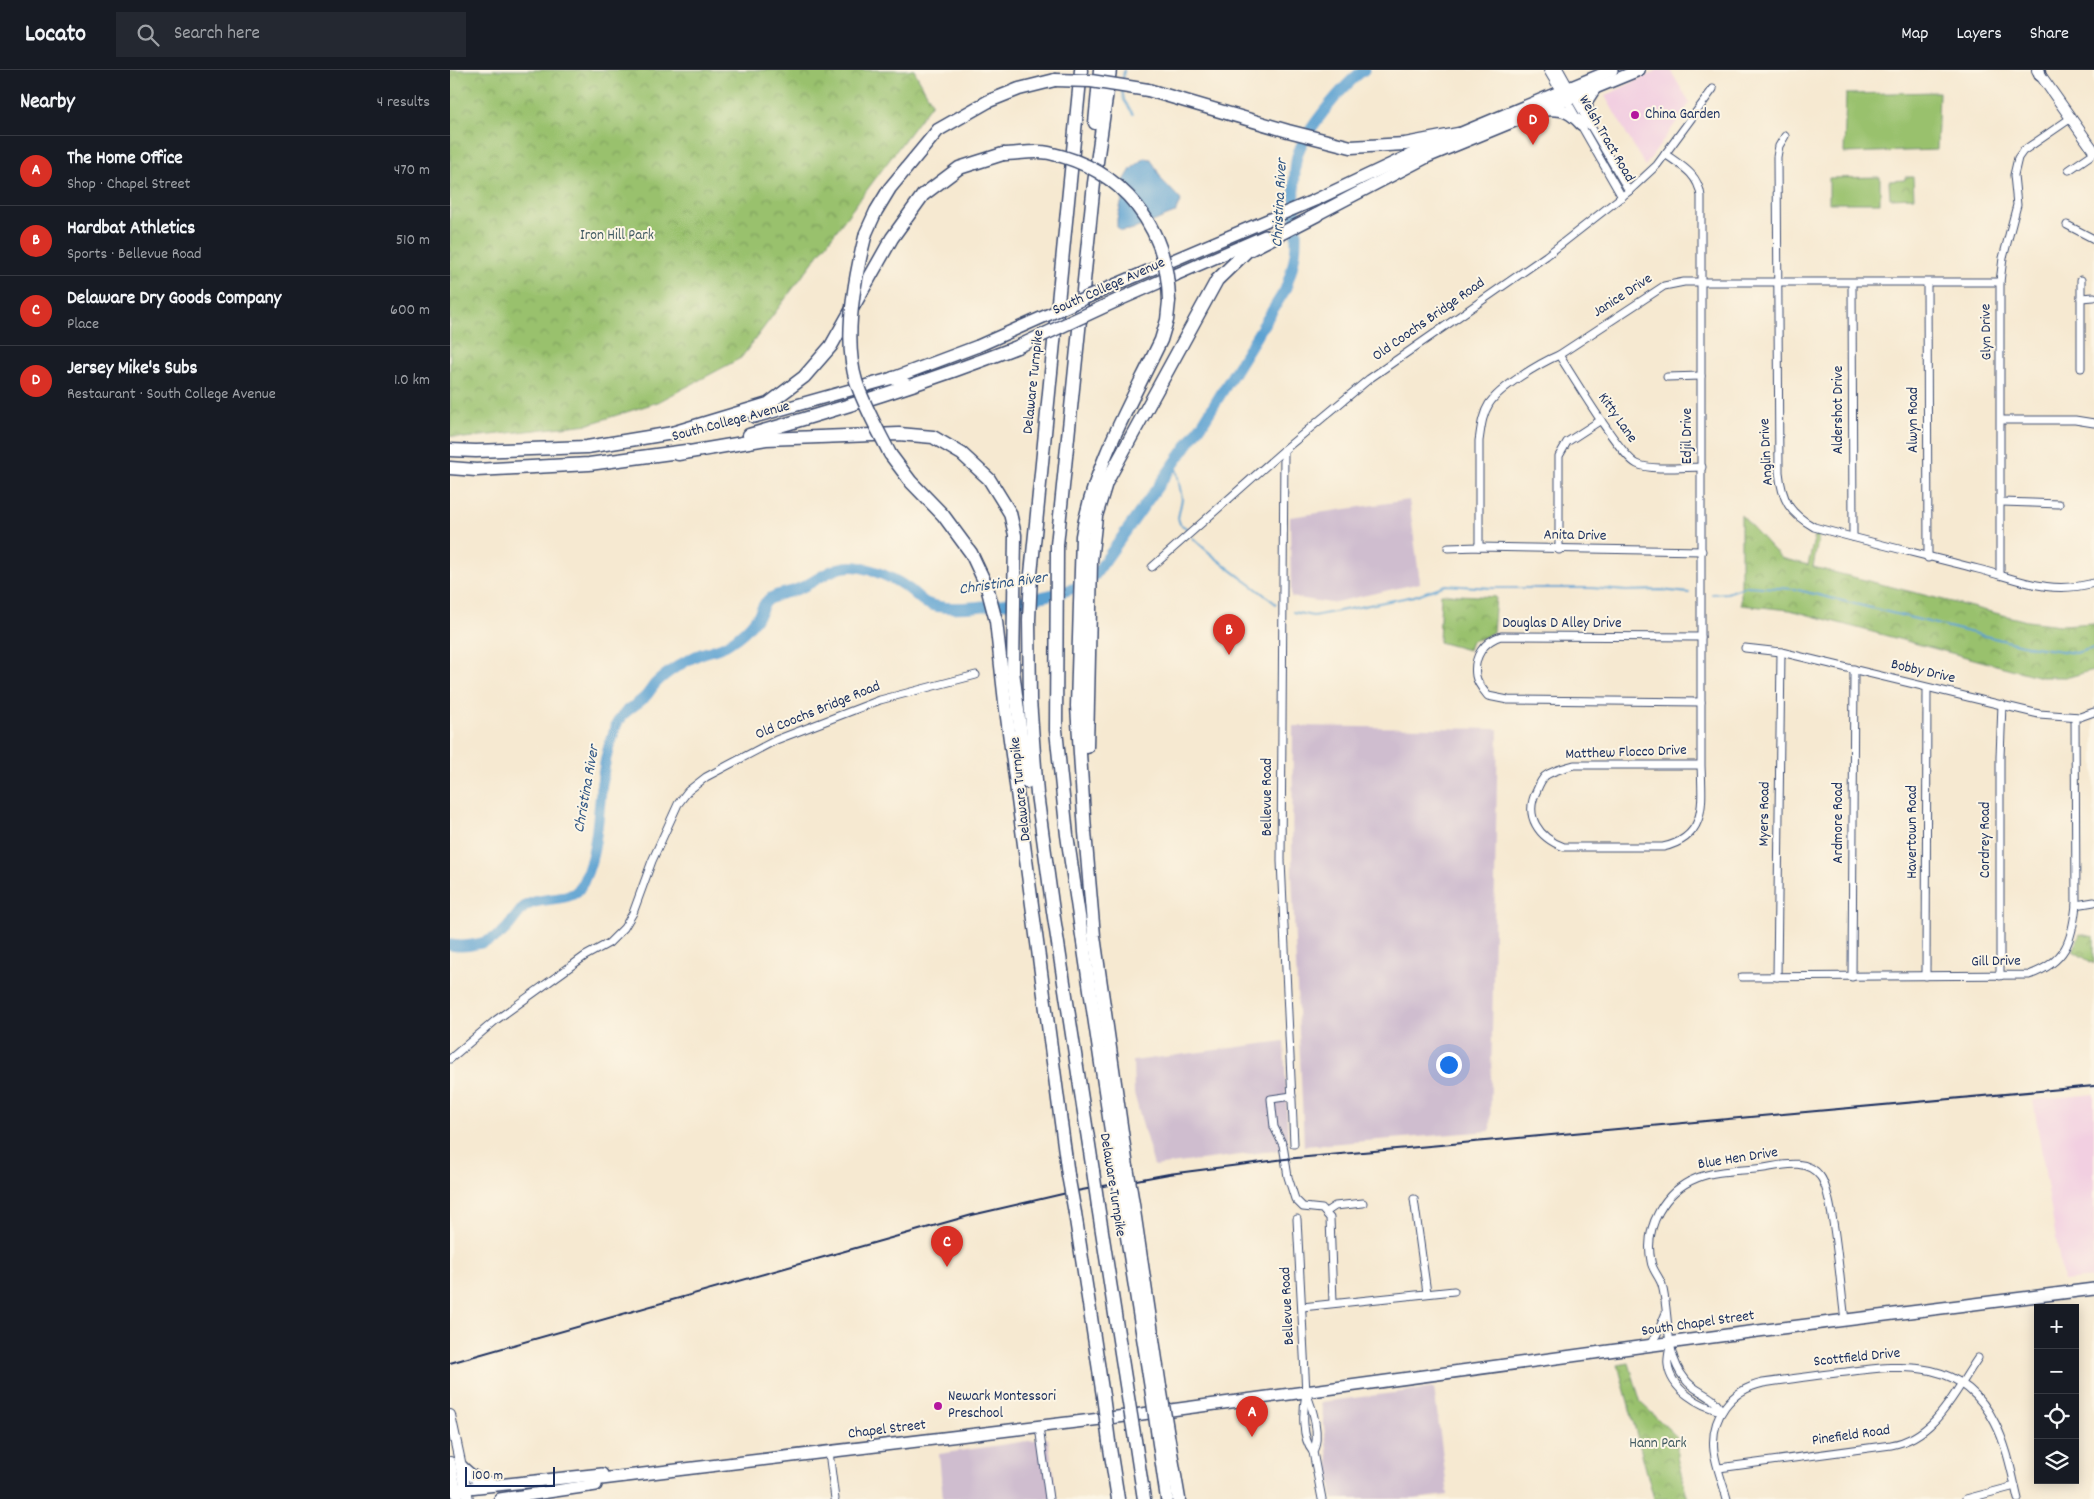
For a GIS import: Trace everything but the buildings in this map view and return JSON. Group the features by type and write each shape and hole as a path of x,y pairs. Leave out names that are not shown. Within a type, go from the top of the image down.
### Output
{"highway":[{"name":"Delaware Turnpike","path":"1081,70 1031,574 1029,620 1032,745 1048,876 1144,1499"},
{"name":"Delaware Turnpike","path":"1094,182 1095,120 1100,70"},
{"name":"Delaware Turnpike","path":"1110,70 1094,182 1056,571 1056,730 1072,871 1122,1169 1163,1436 1167,1499"},
{"path":"1118,1499 1068,1175 1005,702 996,621 987,587 971,553 944,515 910,482 890,454 872,419 856,380 851,348 853,307 858,267 866,233 876,211 890,188 938,130 989,101 1019,89 1055,80 1091,81 1148,90 1288,131 1351,147 1397,144 1458,134"},
{"path":"672,432 768,404 804,377 831,346 892,238 923,195 959,168 1003,154 1048,153 1088,166 1125,191 1152,228 1161,247 1168,284 1167,320 1161,340 1102,479"},
{"path":"1122,1169 1094,936 1085,832 1082,536 1086,508 1217,280 1247,251 1317,215"},
{"name":"South College Avenue","path":"450,468 476,470 589,464 678,454 855,405 907,385 972,364 1017,347 1175,275"},
{"path":"893,378 907,385"},
{"name":"South College Avenue","path":"450,450 476,451 587,447 735,422 754,417"},
{"path":"678,454 766,439 899,434 934,437 962,454 989,479 1010,513 1015,535 1013,670 1036,855 1048,876"},
{"path":"1163,1436 1179,1499"}],"main road":[{"name":"South College Avenue","path":"1317,215 1427,157 1540,110 1567,93 1612,70"},
{"name":"South College Avenue","path":"754,417 893,378 978,346 1117,284 1315,200 1458,134 1567,93 1596,87 1640,70"},
{"path":"1585,124 1586,102 1596,87"},
{"path":"1540,110 1566,111 1585,124"},
{"name":"South College Avenue","path":"1175,275 1283,231"},
{"name":"South Chapel Street","path":"1306,1393 1670,1343 2094,1289"},
{"name":"Chapel Street","path":"500,1499 614,1482 620,1477 1306,1393"},
{"path":"456,1464 479,1481 497,1485"},
{"name":"Chapel Street","path":"459,1493 497,1485 613,1473 620,1477"}],"street":[{"name":"Welsh Tract Road","path":"1549,70 1567,93 1629,191"},
{"name":"Welsh Tract Road","path":"1558,70 1567,93"},
{"path":"2039,72 2094,152 2069,170"},
{"name":"Old Coochs Bridge Road","path":"1152,567 1284,450 1381,370 1546,256 1622,197 1665,154 1713,89"},
{"name":"Glyn Drive","path":"2000,576 2002,420 2000,282 2003,258 2017,205 2014,175 2018,158 2023,151 2070,118"},
{"name":"Welsh Tract Road","path":"1585,124 1622,197"},
{"name":"Anglin Drive","path":"1785,136 1779,146 1777,157 1779,472 1781,489 1791,510 1802,520 1814,527 2036,586 2076,588 2094,583"},
{"name":"Edjil Drive","path":"1665,154 1692,174 1700,191 1701,733"},
{"path":"2067,225 2094,239"},
{"path":"2081,280 2081,368"},
{"name":"Janice Drive","path":"1479,547 1479,441 1485,413 1499,392 1664,286 1677,282 2000,282"},
{"name":"Aldershot Drive","path":"1852,282 1853,537"},
{"name":"Alwyn Road","path":"1927,283 1928,558"},
{"path":"2081,298 2094,297"},
{"name":"Kitty Lane","path":"1559,355 1626,455 1637,464 1652,467 1702,467"},
{"path":"1667,377 1701,376"},
{"path":"1559,550 1559,456 1567,442 1601,420"},
{"path":"2002,420 2075,420 2094,423"},
{"name":"Bellevue Road","path":"1284,450 1282,861 1294,1144"},
{"path":"2002,502 2059,504"},
{"name":"Anita Drive","path":"1448,548 1702,551"},
{"name":"Douglas D Alley Drive","path":"1701,638 1502,636 1492,639 1483,646 1477,662 1476,677 1488,696 1508,700 1701,702"},
{"name":"Bobby Drive","path":"1745,648 1781,652 2039,714 2075,717 2094,712"},
{"name":"Myers Road","path":"1777,977 1781,652"},
{"name":"Ardmore Road","path":"1852,977 1854,669"},
{"name":"Old Coochs Bridge Road","path":"450,1059 496,1020 585,956 609,944 624,928 633,913 652,861 678,804 688,791 706,777 776,740 880,700 976,675"},
{"name":"Havertown Road","path":"1926,976 1927,688"},
{"name":"Cordrey Road","path":"2000,976 2000,757 2002,704"},
{"name":"Gill Drive","path":"1742,977 2029,975 2053,964 2070,942 2074,930 2076,905 2075,717"},
{"name":"Matthew Flocco Drive","path":"1701,733 1701,765 1701,816 1695,829 1677,844 1663,847 1564,847 1551,842 1540,833 1534,822 1532,810 1533,796 1545,776 1558,769 1574,765 1701,765"},
{"path":"2076,905 2094,902"},
{"path":"1292,1096 1271,1099 1274,1128 1283,1145 1288,1177 1295,1199 1299,1205 1326,1212 1331,1225 1333,1302"},
{"name":"Blue Hen Drive","path":"1722,1411 1708,1408 1688,1396 1677,1386 1667,1364 1670,1343 1662,1284 1651,1264 1649,1250 1653,1224 1665,1203 1683,1186 1705,1176 1796,1164 1814,1170 1820,1175 1827,1188 1845,1320"},
{"path":"1414,1199 1428,1294"},
{"path":"1326,1212 1335,1206 1363,1203"},
{"name":"Bellevue Road","path":"1297,1219 1306,1393 1312,1407 1317,1445 1313,1452 1322,1499"},
{"path":"1302,1306 1454,1291"},
{"path":"1649,1346 1657,1334 1666,1312"},
{"name":"Pinefield Road","path":"1718,1468 1905,1442 1918,1436 1931,1426 1978,1358"},
{"name":"Scottfield Drive","path":"1722,1411 1736,1394 1756,1384 1885,1366 1920,1368 1945,1375 1960,1384 1979,1400 1995,1422 2003,1442 2018,1499"},
{"path":"1722,1411 1714,1436 1714,1449 1727,1499"},
{"path":"450,1415 459,1493"},
{"path":"1039,1426 1049,1499"},
{"path":"829,1452 835,1499"},
{"path":"1966,1499 2015,1486"}],"shaded area":[{"path":"1658,70 1670,70 1690,103 1645,166 1605,96"},
{"path":"1409,500 1420,583 1331,603 1291,597 1290,517"},
{"path":"1293,726 1498,729 1490,1131 1304,1146 1292,874"},
{"path":"1284,1041 1288,1149 1154,1166 1134,1093 1133,1061"},
{"path":"2094,1094 2094,1278 2063,1281 2033,1100"},
{"path":"1434,1388 1448,1495 1414,1499 1333,1499 1321,1402"},
{"path":"1048,1438 1057,1499 943,1499 939,1454"}],"green space":[{"name":"Iron Hill Park","path":"450,70 914,70 932,103 741,358 658,402 589,424 464,438 450,436"},
{"path":"1939,92 1937,150 1844,153 1846,94"},
{"path":"1880,177 1880,203 1829,203 1829,178"},
{"path":"1905,177 1913,177 1914,197 1890,198 1889,181 1905,180"},
{"path":"1741,515 1781,558 1808,565 1815,535 1819,536 1813,567 2027,621 2061,625 2094,623 2094,670 2069,677 2041,677 1790,610 1741,605"},
{"path":"1441,594 1496,597 1493,632 1483,638 1471,641 1468,650 1439,642"},
{"path":"2080,934 2094,937 2094,964 2073,951"},
{"name":"Hann Park","path":"1629,1363 1641,1403 1677,1437 1677,1458 1688,1499 1654,1499 1618,1365"}],"water":[{"path":"1145,158 1151,159 1162,180 1181,200 1175,213 1141,226 1121,231 1117,227 1117,219 1123,196 1122,184 1131,169"}],"waterway":[{"path":"1123,80 1124,70"},
{"name":"Christina River","path":"450,945 465,946 488,941 502,933 523,908 529,904 568,896 579,889 587,874 592,856 606,758 618,722 625,713 645,697 656,683 670,672 691,658 724,646 744,632 769,599 798,589 833,570 845,567 860,567 885,575 909,589 926,603 956,608 1001,604 1046,596 1077,587 1095,575 1203,423 1285,290 1293,266 1296,247 1294,181 1299,151 1314,125 1334,99 1364,70"},
{"path":"1122,90 1124,100 1133,114"},
{"path":"1175,461 1182,499 1178,518 1180,524 1188,529"},
{"path":"1193,538 1223,564 1276,604"},
{"path":"1293,612 1313,616 1414,596 1446,585 1492,588 1661,590 1689,593"},
{"path":"1712,594 1727,593 1747,586 1794,589 2022,645 2075,653 2094,648"}],"railway":[{"path":"450,1363 972,1215 1071,1192 1169,1174 1285,1159 2094,1086"}],"place":[{"name":"China Garden","path":"1635,115"},
{"name":"Jersey Mike's Subs","path":"1533,145"},
{"name":"Hardbat Athletics","path":"1229,655"},
{"name":"Delaware Dry Goods Company","path":"947,1267"},
{"name":"Newark Montessori Preschool","path":"938,1406"},
{"name":"The Home Office","path":"1252,1437"}]}
